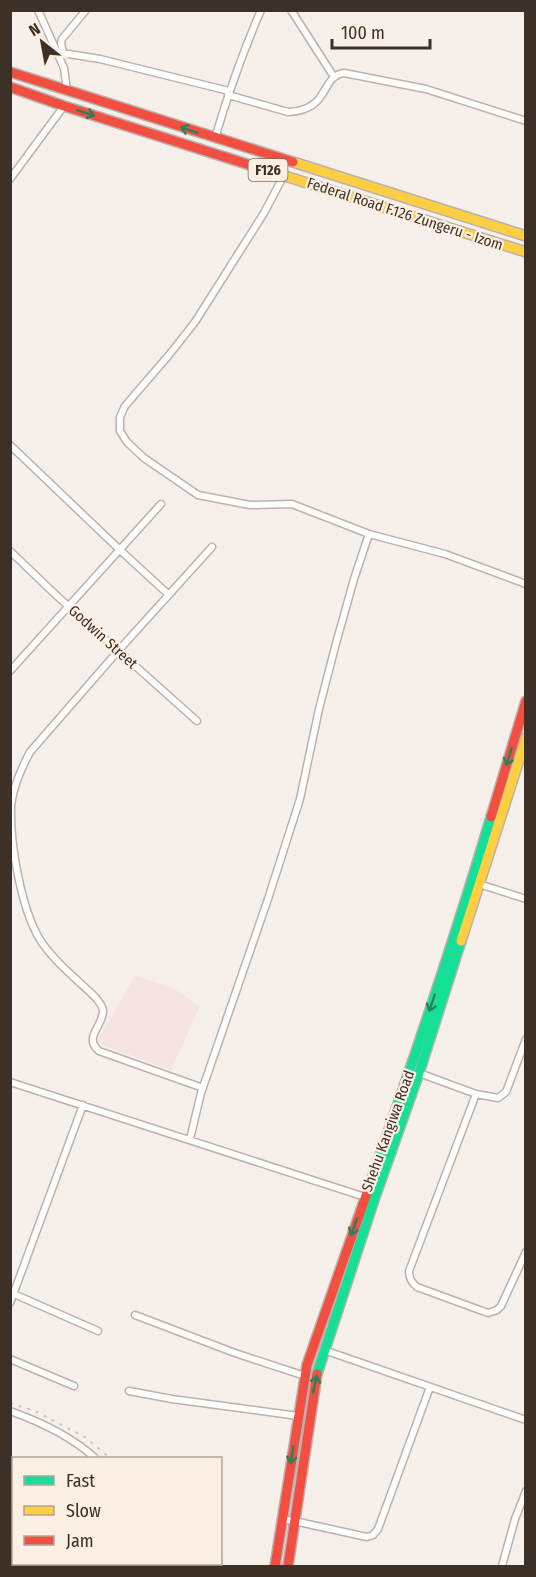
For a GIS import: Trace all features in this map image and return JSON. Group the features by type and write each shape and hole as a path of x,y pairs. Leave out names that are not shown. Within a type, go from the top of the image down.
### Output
{"main road":[{"name":"Federal Road F.126 Zungeru - Izom","path":"10,72 525,236"},
{"name":"Federal Road F.126 Zungeru - Izom","path":"10,87 525,252"},
{"path":"390,209 394,195"},
{"name":"Shehu Kangiwa Road","path":"275,1566 298,1416 313,1346 410,1070 472,882 525,701"},
{"name":"Shehu Kangiwa Road","path":"288,1566 313,1393 324,1350 419,1073 525,738"}],"street":[{"path":"39,10 60,52 67,90"},
{"path":"60,52 62,39 86,10"},
{"path":"215,138 228,93 261,10"},
{"path":"291,10 334,77"},
{"path":"60,52 100,59 228,93 288,112 306,109 319,99 334,77 344,73 426,89 525,121"},
{"path":"10,179 64,106"},
{"path":"284,175 264,213 195,322 125,406 120,417 120,431 127,442 144,458 198,495 250,505 292,504 369,534 445,554 525,584"},
{"path":"10,445 169,595"},
{"path":"10,672 161,504"},
{"path":"190,1139 203,1088 300,799 335,647 369,534"},
{"path":"203,1088 99,1051 93,1045 92,1040 103,1013 102,1006 53,956 32,925 17,868 11,807 22,767 30,752 212,547"},
{"name":"Godwin Street","path":"10,551 197,721"},
{"path":"479,884 525,898"},
{"path":"419,1073 476,1094 493,1098 502,1096 506,1092 525,1040"},
{"path":"10,1082 365,1197"},
{"path":"476,1094 409,1276 417,1287 488,1313 493,1312 501,1306 525,1252"},
{"path":"10,1303 83,1105"},
{"path":"14,1294 98,1332"},
{"path":"135,1315 235,1353 305,1376"},
{"path":"324,1350 525,1420"},
{"path":"10,1359 74,1386"},
{"path":"281,1519 367,1537 373,1535 378,1529 430,1387"},
{"path":"129,1391 298,1416"},
{"path":"10,1411 41,1422 94,1457"},
{"path":"502,1566 525,1491"}],"shaded area":[{"path":"135,976 170,986 200,1006 171,1070 96,1043"}],"railway":[{"path":"10,1403 35,1411 85,1437 109,1457"}],"traffic: fast":[{"path":"376,1167 436,993 491,817"},
{"path":"317,1374 374,1200 419,1073 461,941"}],"traffic: slow":[{"path":"293,162 526,236"},
{"path":"250,165 526,252"},
{"path":"461,941 526,738"}],"traffic: jam":[{"path":"10,72 293,162"},
{"path":"10,87 250,165"},
{"path":"491,817 526,701"},
{"path":"275,1566 307,1365 376,1167"},
{"path":"288,1566 317,1374"}]}
